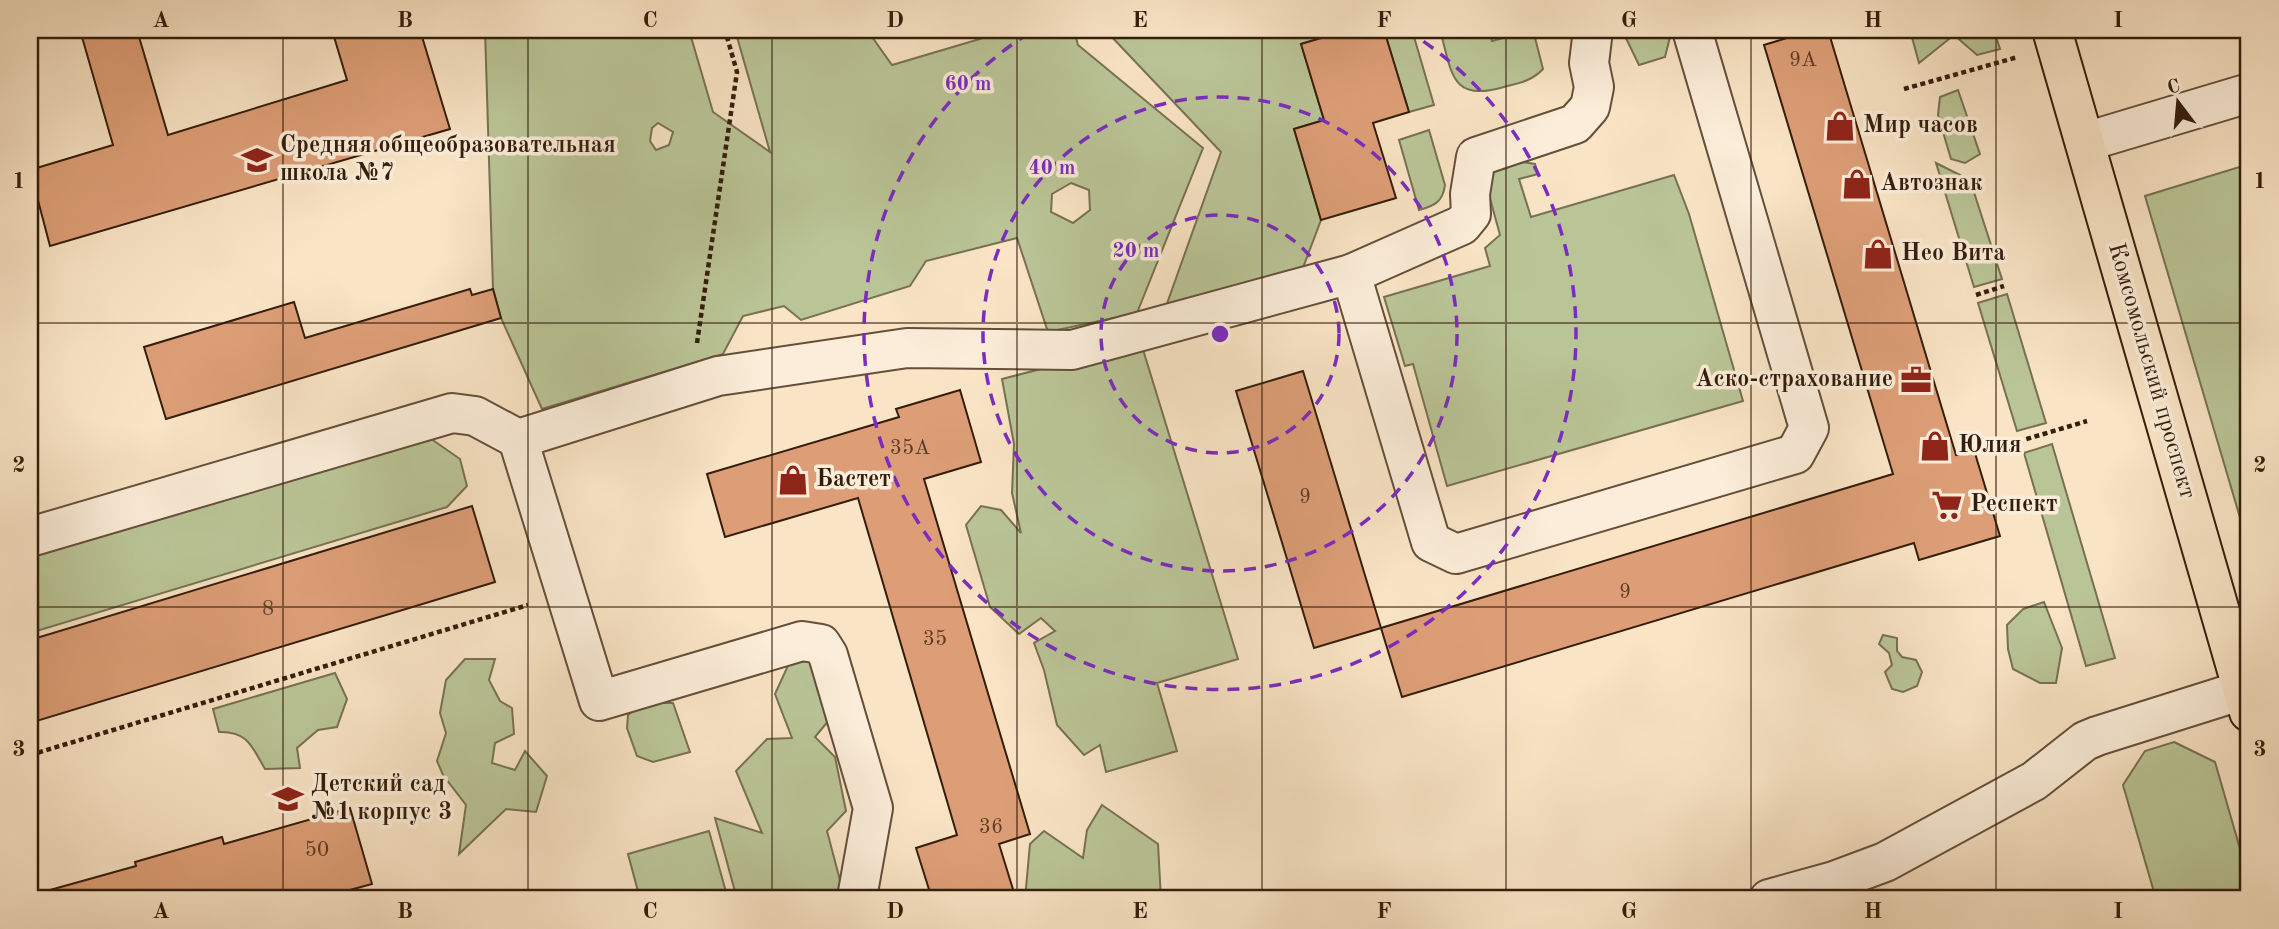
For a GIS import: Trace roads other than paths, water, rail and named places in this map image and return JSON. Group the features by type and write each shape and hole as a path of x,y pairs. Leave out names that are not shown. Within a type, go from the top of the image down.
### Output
{"main road":[{"name":"Комсомольский проспект","path":"2052,30 2246,701"}],"lane":[{"path":"518,439 718,376 907,348 1072,350 1351,274 1462,225 1471,214 1470,194 1476,157 1575,124 1590,107 1594,87 1589,63 1593,30"},
{"path":"1351,274 1431,542 1456,554 1795,454 1809,428 1692,30"},
{"path":"2085,142 2249,93"},
{"path":"30,537 452,413 475,416 518,439 600,701 802,641 821,644 828,655 873,808 858,892 860,899"},
{"path":"1769,899 1835,881 1885,862 2034,781 2085,741 2097,736 2246,701"}],"place":[{"name":"Мир часов","path":"1840,126"},
{"name":"Средняя общеобразовательная школа №7","path":"257,160"},
{"name":"Автознак","path":"1857,184"},
{"name":"Нео Вита","path":"1878,254"},
{"name":"Аско-страхование","path":"1916,380"},
{"name":"Юлия","path":"1935,446"},
{"name":"Бастет","path":"793,480"},
{"name":"Респект","path":"1947,505"},
{"name":"Детский сад №1 корпус 3","path":"288,799"}]}
